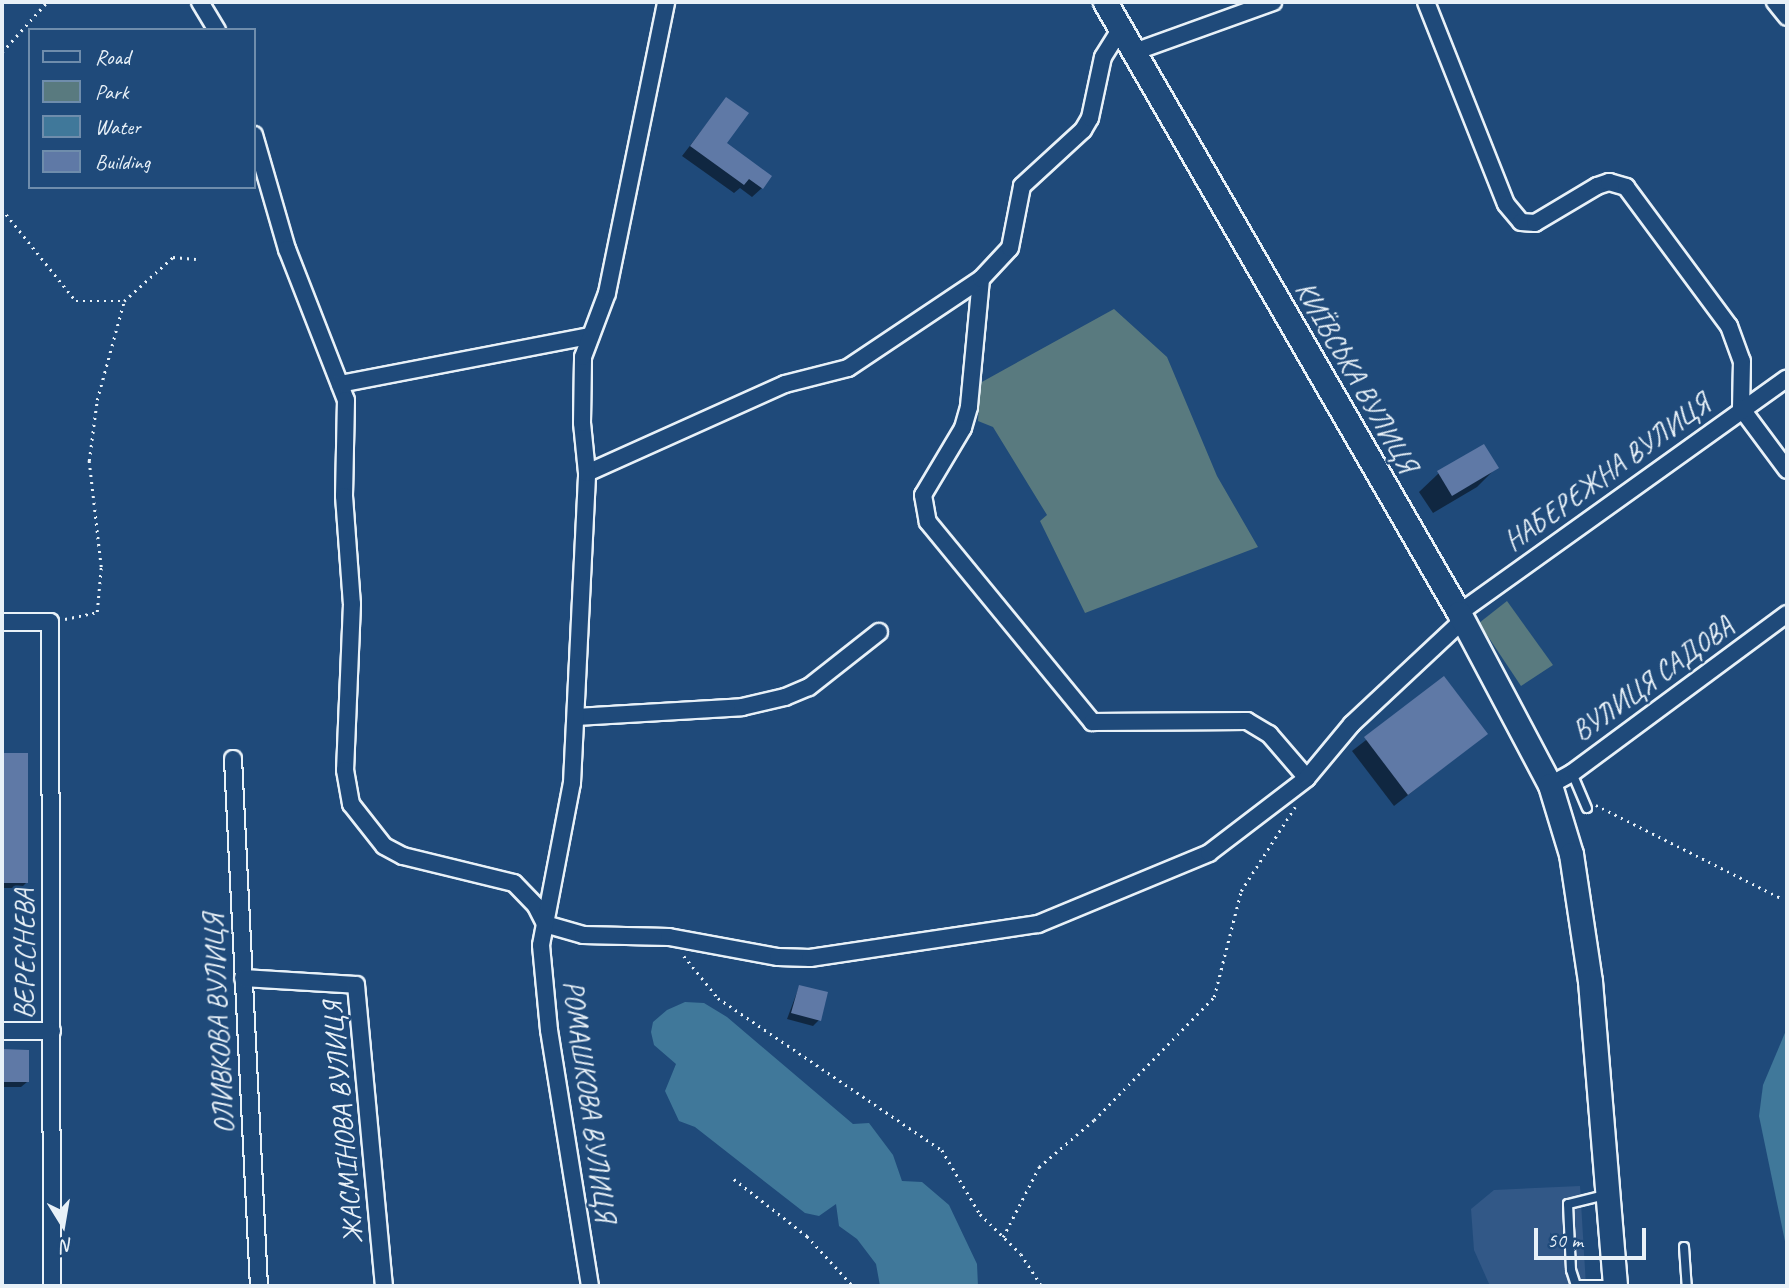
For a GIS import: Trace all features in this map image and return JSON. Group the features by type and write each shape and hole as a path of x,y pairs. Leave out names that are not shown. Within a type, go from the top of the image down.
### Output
{"street":[{"path":"200,2 216,28"},
{"name":"РОМАШКОВА ВУЛИЦЯ","path":"590,1286 549,1030 541,945 572,782 587,473 581,385 590,336 607,293 666,2"},
{"name":"КИЇВСЬКА ВУЛИЦЯ","path":"1105,2 1461,617 1550,785 1572,853 1580,901 1614,1286"},
{"path":"1134,52 1273,2"},
{"path":"1426,2 1506,204 1521,222 1535,223 1597,186 1609,182 1626,187 1729,326 1742,361 1741,408 1787,470"},
{"path":"1775,2 1787,17"},
{"path":"587,473 785,384 848,368 981,279 1010,248 1022,186 1083,130 1090,118 1103,57 1121,28"},
{"path":"256,142 287,248 340,384 348,418 344,496 352,604 345,770 351,804 384,846 403,856 514,883 536,906 545,924"},
{"path":"981,279 969,407 963,428 923,495 928,522 1092,722 1247,721 1269,734 1305,780"},
{"path":"340,384 590,336"},
{"name":"НАБЕРЕЖНА ВУЛИЦЯ","path":"545,924 583,935 668,937 778,957 810,958 1038,924 1209,853 1305,780 1352,724 1461,617 1741,408 1787,378"},
{"name":"ВУЛИЦЯ САДОВА","path":"1550,785 1572,773 1787,614"},
{"path":"2,622 50,622"},
{"name":"ВЕРЕСНЕВА","path":"50,622 52,1286"},
{"path":"576,718 742,707 785,697 809,687 879,632"},
{"name":"ОЛИВКОВА ВУЛИЦЯ","path":"233,759 259,1286"},
{"name":"ЖАСМІНОВА ВУЛИЦЯ","path":"243,978 356,985 384,1286"},
{"path":"2,1031 52,1031"}],"lane":[{"path":"1572,773 1585,804"},
{"path":"1608,1195 1575,1198 1568,1204 1571,1270 1576,1285 1614,1286"},
{"path":"1684,1247 1687,1286"}],"path":[{"path":"2,52 47,2"},
{"path":"2,209 76,301 124,301"},
{"path":"50,622 97,612 101,567 89,461 97,400 124,301 173,257 196,258"},
{"path":"1003,1237 1039,1167 1094,1120 1214,997 1241,891 1304,792 1305,780"},
{"path":"1585,804 1782,898"},
{"path":"668,937 718,998 942,1150 980,1214 1003,1237 1042,1286"},
{"path":"734,1179 807,1236 853,1286"}],"shaded area":[{"path":"1580,1186 1586,1286 1490,1286 1474,1250 1471,1209 1494,1190"}],"green space":[{"path":"1114,309 1167,357 1217,476 1258,547 1085,613 1040,521 1047,515 993,427 978,421 980,383"},
{"path":"1507,601 1553,665 1521,686 1479,623"}],"water":[{"path":"685,1002 704,1003 727,1017 853,1124 869,1123 893,1155 902,1181 922,1182 949,1205 977,1264 978,1286 880,1286 876,1264 857,1239 839,1226 836,1204 819,1216 805,1213 695,1127 679,1121 665,1091 676,1064 654,1045 651,1032 653,1022 667,1010"},
{"path":"1787,1028 1787,1251 1759,1116 1763,1085"}],"building":[{"path":"726,97 749,113 727,143 772,176 763,189 749,179 744,185 690,146"},
{"path":"1484,444 1499,468 1452,496 1437,471"},
{"path":"1444,676 1488,734 1408,795 1364,737"},
{"path":"2,753 28,753 28,883 2,883"},
{"path":"799,985 828,992 821,1021 791,1013"},
{"path":"2,1049 29,1050 29,1082 2,1082"}]}
